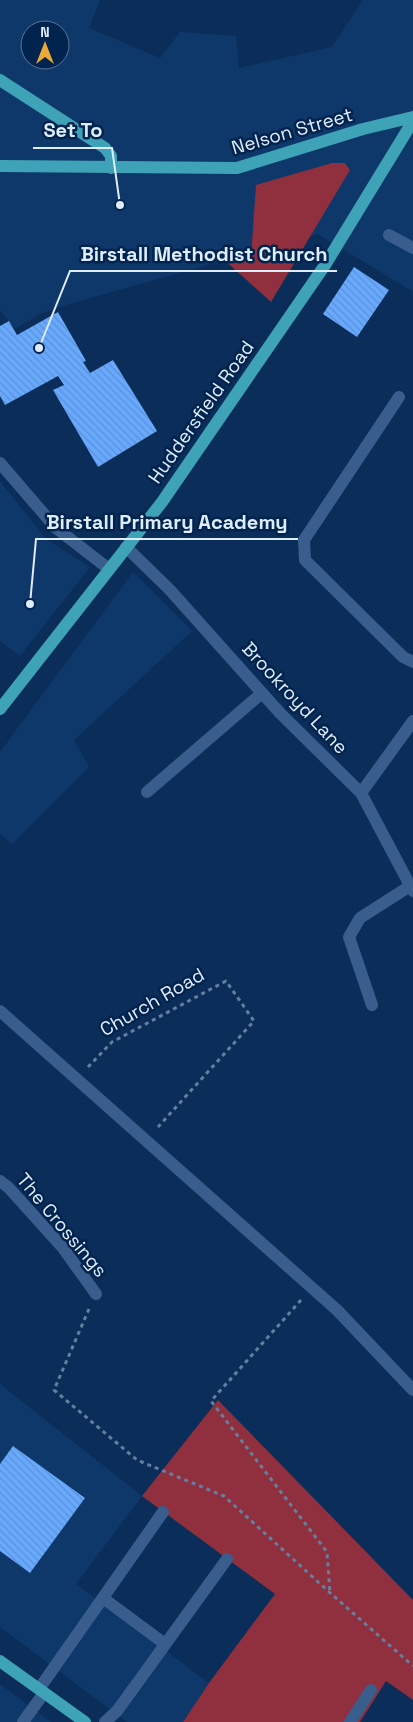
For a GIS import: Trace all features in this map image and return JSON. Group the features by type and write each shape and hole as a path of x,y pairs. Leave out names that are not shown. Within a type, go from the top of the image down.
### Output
{"main road":[{"path":"0,80 105,148 111,156 111,168"},
{"name":"Nelson Street","path":"0,166 236,168 363,129 413,117"},
{"name":"Huddersfield Road","path":"0,709 162,502 326,264 413,121"},
{"path":"0,1661 85,1722"}],"street":[{"path":"389,235 413,248"},
{"path":"399,397 304,540 305,560 402,657 413,662"},
{"path":"0,463 56,528 109,569"},
{"name":"Brookroyd Lane","path":"126,547 170,590 300,733 361,793 412,888"},
{"path":"147,792 262,692"},
{"path":"361,793 413,721"},
{"path":"372,1005 349,937 360,918 412,888"},
{"path":"2,1017 77,1079 313,1288 337,1310 413,1390"},
{"name":"The Crossings","path":"0,1181 9,1188 63,1248 96,1294"},
{"path":"23,1722 103,1598 163,1512"},
{"path":"105,1722 116,1711 226,1558"},
{"path":"103,1598 165,1644"},
{"path":"350,1722 371,1690"}],"path":[{"name":"Church Road","path":"77,1079 112,1042 226,980 254,1021 146,1141"},
{"path":"313,1288 211,1401 327,1552 330,1593"},
{"path":"96,1294 54,1390 137,1460 224,1496 413,1666"}],"shaded area":[{"path":"0,0 100,0 89,28 160,58 180,32 236,36 239,68 332,47 363,0 413,0 413,292 318,234 69,304 40,314 15,329 0,310"},
{"path":"332,163 345,163 350,170 271,302 221,257 251,257 256,185"},
{"path":"0,481 46,539 90,567 20,656 0,641"},
{"path":"133,572 192,631 74,740 89,767 12,844 0,834 0,752"},
{"path":"0,1384 142,1496 76,1584 209,1683 183,1722 127,1722 0,1627"},
{"path":"218,1400 413,1600 413,1700 386,1681 360,1722 183,1722 209,1683 275,1594 142,1496"},
{"path":"0,1684 51,1722 0,1722"}],"building":[{"path":"354,267 389,290 357,337 323,314"},
{"path":"58,312 86,361 83,362 90,373 113,360 157,431 98,467 53,390 64,385 58,376 5,405 0,396 0,326 9,321 17,335"},
{"path":"13,1446 85,1498 30,1573 0,1551 0,1464"}],"place":[{"name":"Set To","path":"120,205"},
{"name":"Birstall Methodist Church","path":"39,348"},
{"name":"Birstall Primary Academy","path":"30,604"}]}
